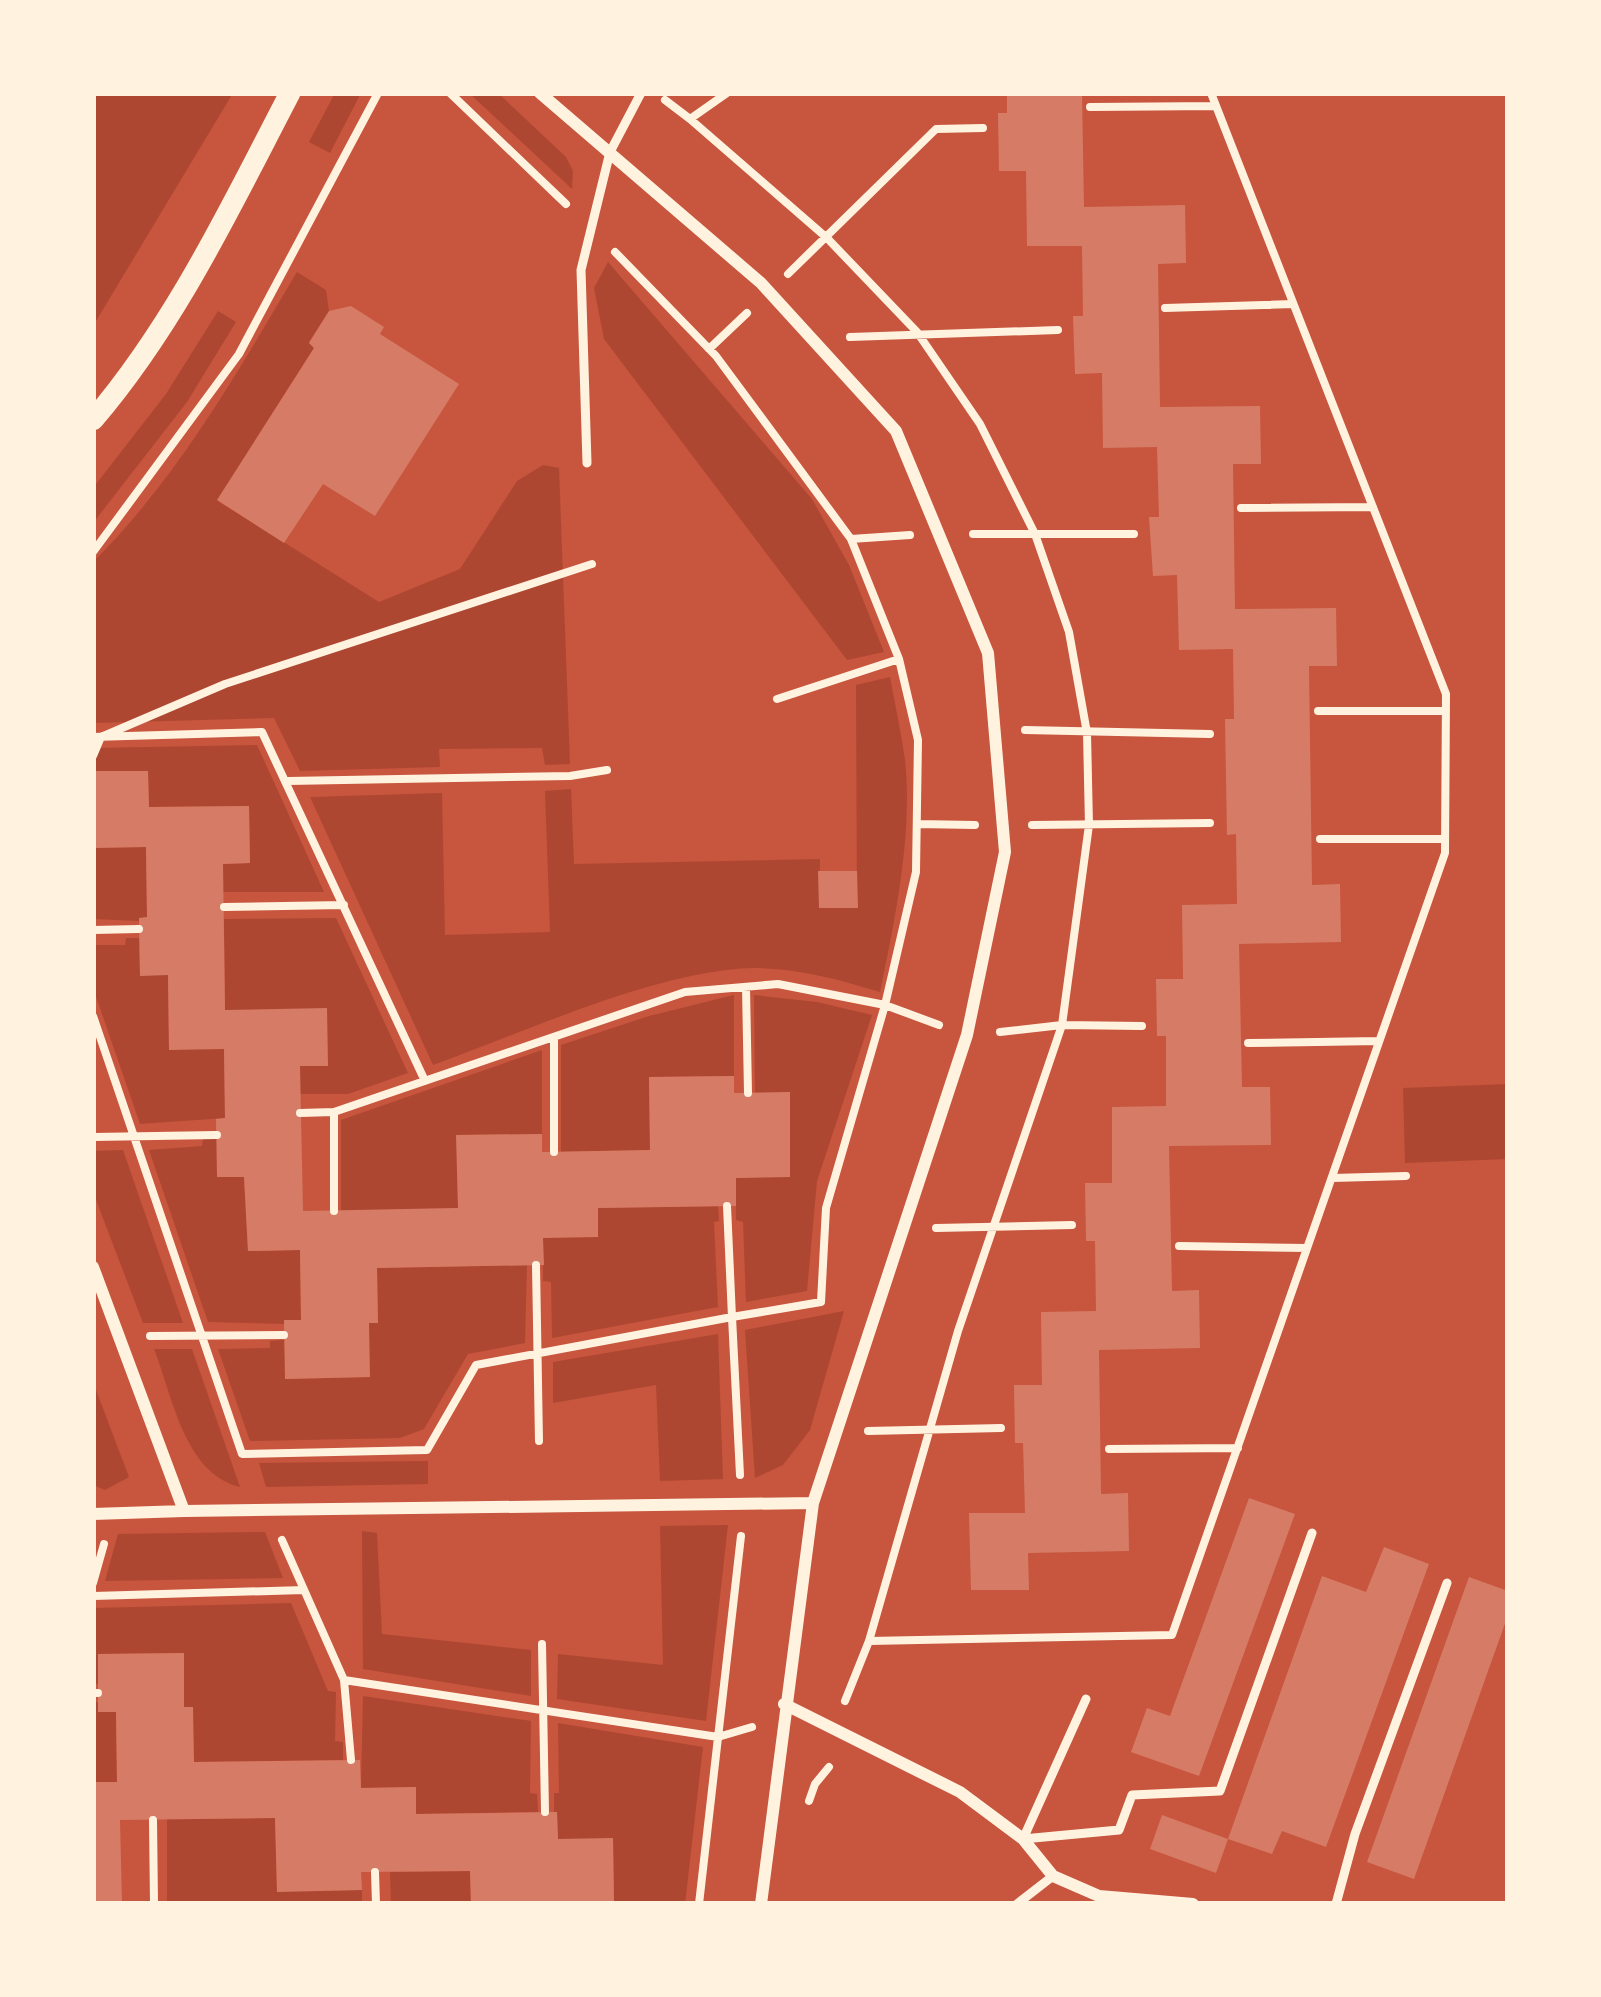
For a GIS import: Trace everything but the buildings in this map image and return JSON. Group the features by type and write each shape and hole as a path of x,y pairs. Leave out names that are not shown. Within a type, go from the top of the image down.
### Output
{"street":[{"path":"93,420 203,262 290,93"},
{"path":"540,93 769,292 896,431 988,652 1005,852 967,1035 813,1503 761,1904"},
{"path":"93,1267 184,1511"},
{"path":"93,1514 813,1503"},
{"path":"784,1705 960,1792 1023,1839 1053,1876 1099,1896 1193,1904"}],"lane":[{"path":"587,463 580,270 610,152 641,93"},
{"path":"1086,1699 1023,1839 1119,1830 1132,1796 1220,1791 1312,1533"},
{"path":"1336,1904 1348,1856 1447,1583"},
{"path":"1017,1904 1053,1876"}],"path":[{"path":"93,552 239,354 378,93"},
{"path":"242,1454 427,1450 476,1365 821,1302 826,1208 885,1006 916,872 918,740 899,658 851,539 709,349 450,93"},
{"path":"656,93 690,119 727,93"},
{"path":"869,1641 1172,1635 1445,853 1445,694 1211,93"},
{"path":"1090,107 1216,106"},
{"path":"709,349 936,129 983,128"},
{"path":"1165,308 1293,304"},
{"path":"812,340 916,332 1058,330"},
{"path":"1241,508 1372,507"},
{"path":"851,539 1134,533"},
{"path":"97,737 225,684 592,564"},
{"path":"777,699 899,658"},
{"path":"1318,712 1445,711"},
{"path":"994,728 1210,734"},
{"path":"97,737 262,732 425,1081"},
{"path":"93,756 97,737"},
{"path":"288,781 570,776 607,770"},
{"path":"916,824 1210,823"},
{"path":"1320,839 1445,838"},
{"path":"224,907 344,904"},
{"path":"93,930 139,929"},
{"path":"300,1113 334,1112 685,992 778,984 885,1006 967,1035 1062,1025 1142,1025"},
{"path":"746,987 748,1093"},
{"path":"93,1016 247,1470"},
{"path":"554,1037 554,1152"},
{"path":"1248,1042 1379,1041"},
{"path":"334,1112 334,1211"},
{"path":"93,1137 217,1135"},
{"path":"1332,1178 1406,1176"},
{"path":"727,1206 740,1478"},
{"path":"904,1228 1072,1225"},
{"path":"1179,1246 1307,1248"},
{"path":"536,1265 539,1441"},
{"path":"118,1335 284,1335"},
{"path":"836,1432 1001,1428"},
{"path":"1108,1449 1238,1448"},
{"path":"699,1904 741,1530"},
{"path":"279,1533 344,1680 351,1760"},
{"path":"93,1583 106,1534"},
{"path":"93,1596 304,1590"},
{"path":"542,1644 545,1812"},
{"path":"344,1680 718,1737"},
{"path":"153,1820 154,1904"},
{"path":"375,1872 376,1904"}],"shaded area":[{"path":"93,93 233,93 93,326"},
{"path":"335,93 361,93 330,153 309,142"},
{"path":"469,93 498,93 566,157 573,171 572,189"},
{"path":"608,262 812,499 849,565 884,652 847,660 604,339 594,288"},
{"path":"297,272 326,290 329,311 309,342 314,348 218,501 379,602 460,569 517,481 543,465 559,468 570,764 545,765 542,748 439,749 440,767 300,771 274,718 93,723 93,562 179,460"},
{"path":"218,311 236,322 187,402 93,523 93,488 166,394"},
{"path":"890,677 905,760 907,817 897,906 880,992 786,970 716,971 634,991 433,1065 310,797 442,793 445,935 550,932 545,791 571,789 574,864 820,859 819,908 857,908 856,685"},
{"path":"257,745 324,892 223,892 223,864 250,863 249,806 149,807 148,771 93,771 93,748"},
{"path":"146,847 147,917 139,921 93,919 93,848"},
{"path":"336,918 408,1073 348,1094 300,1094 300,1066 327,1066 327,1009 225,1010 224,919"},
{"path":"126,938 139,938 140,975 168,975 169,1049 224,1049 225,1118 140,1124 93,988 93,945 125,945"},
{"path":"734,995 734,1076 649,1077 650,1150 561,1152 561,1045"},
{"path":"754,995 817,1002 872,1015 817,1181 807,1291 746,1302 736,1178 790,1176 790,1093 755,1093"},
{"path":"542,1050 542,1134 457,1135 458,1208 341,1211 341,1120"},
{"path":"1507,1084 1508,1159 1405,1163 1403,1088"},
{"path":"203,1139 217,1139 244,1177 248,1251 300,1250 301,1320 284,1320 284,1324 208,1322 149,1150 202,1146"},
{"path":"123,1150 183,1323 143,1323 93,1192 93,1151"},
{"path":"718,1206 719,1221 714,1222 718,1307 552,1338 551,1282 543,1281 543,1238 598,1208"},
{"path":"527,1265 525,1343 468,1354 424,1429 400,1438 250,1441 218,1349 270,1348 270,1341 284,1340 286,1379 369,1377 369,1323 378,1322 377,1268"},
{"path":"844,1311 810,1430 783,1465 755,1478 745,1330"},
{"path":"718,1334 723,1479 660,1481 656,1385 553,1403 553,1362"},
{"path":"154,1349 192,1349 240,1487 221,1479 193,1450"},
{"path":"93,1382 129,1477 105,1490 93,1485"},
{"path":"428,1461 428,1484 266,1487 259,1463"},
{"path":"728,1525 706,1721 557,1699 558,1654 663,1665 660,1526"},
{"path":"362,1531 377,1533 382,1634 531,1650 531,1696 363,1669"},
{"path":"265,1532 283,1578 105,1581 118,1534"},
{"path":"291,1603 328,1691 336,1692 335,1741 343,1742 343,1760 194,1762 184,1707 184,1653 99,1654 98,1684 93,1684 93,1608"},
{"path":"363,1696 531,1721 530,1793 537,1794 538,1812 416,1814 415,1787 361,1788"},
{"path":"93,1700 116,1712 117,1782 93,1782"},
{"path":"558,1723 703,1747 685,1904 614,1904 613,1839 558,1839 554,1793 559,1793"},
{"path":"275,1818 277,1891 362,1890 362,1904 167,1904 167,1819"},
{"path":"470,1871 471,1904 391,1904 390,1872"}]}
